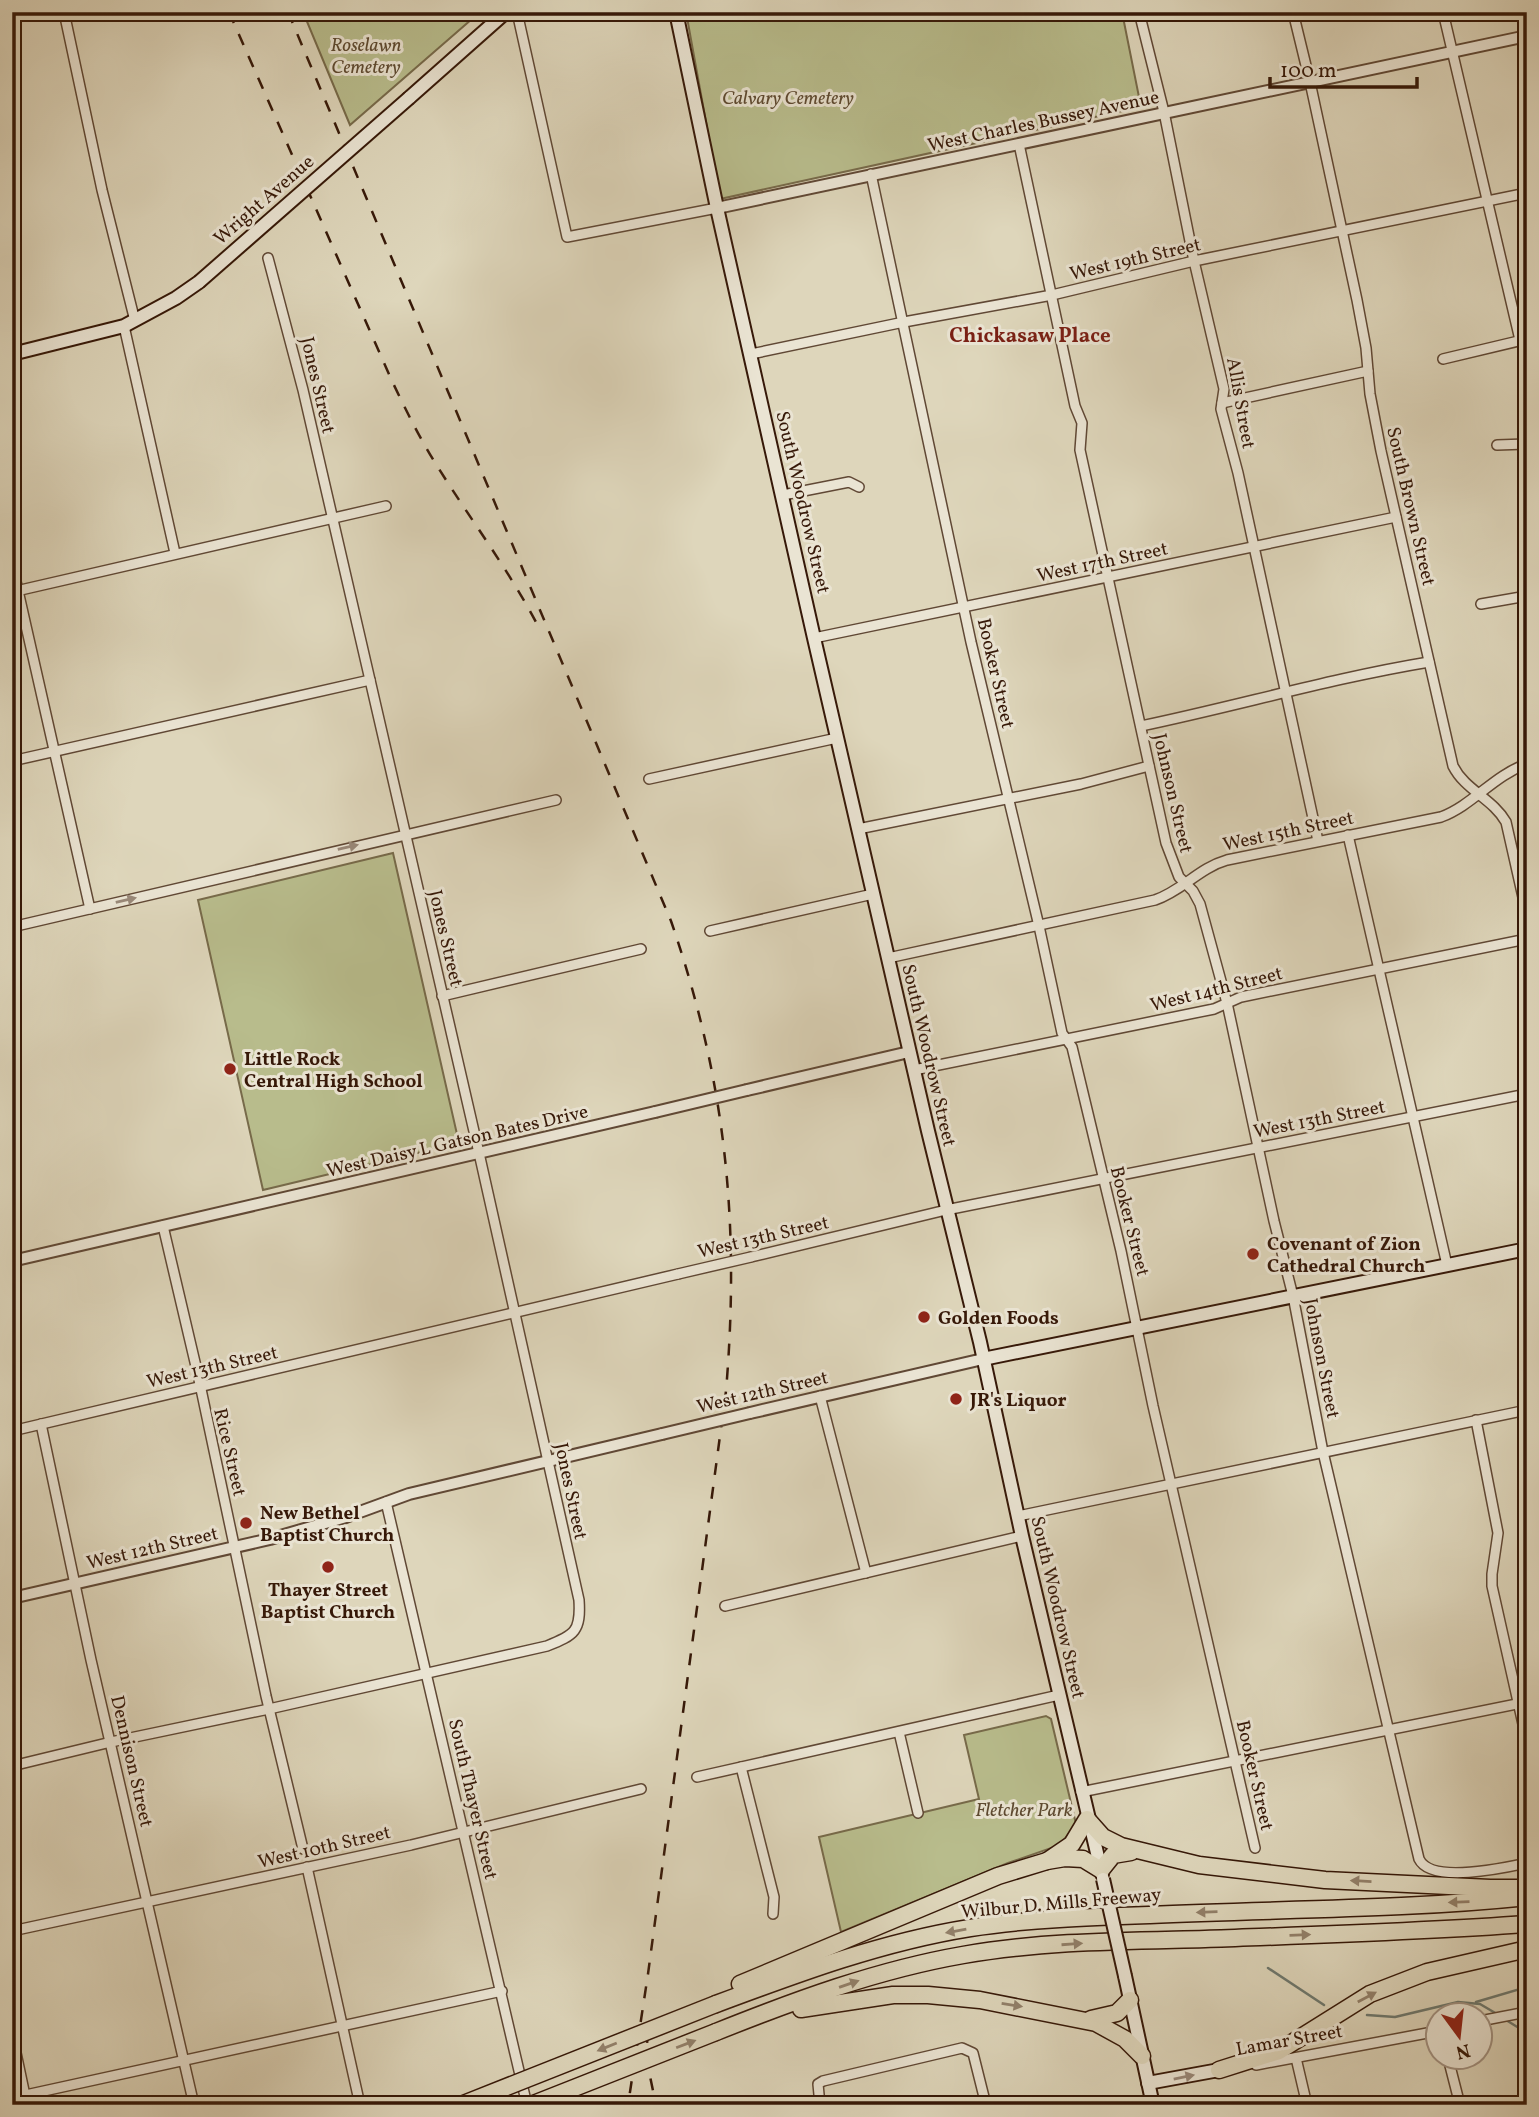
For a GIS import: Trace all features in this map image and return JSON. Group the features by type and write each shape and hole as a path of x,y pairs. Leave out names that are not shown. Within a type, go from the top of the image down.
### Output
{"highway":[{"path":"461,2105 642,2033 957,1892 1046,1861 1072,1844 1087,1819 1108,1840 1137,1852 1199,1864 1325,1880 1527,1888"},
{"path":"1046,1861 1079,1858 1102,1874 1113,1854 1137,1852"},
{"name":"Wilbur D. Mills Freeway","path":"715,2000 878,1949 989,1925 1527,1898"},
{"path":"529,2105 750,2018 883,1972 964,1955 1114,1942 1394,1932 1527,1924"},
{"path":"1219,2070 1279,2051 1370,1994 1427,1972 1527,1949"},
{"path":"750,2018 863,1998 928,1995 980,2000 1085,2019 1115,2032 1142,2056"},
{"path":"1085,2019 1101,2019 1117,2013 1129,2000"}],"main road":[{"name":"Wright Avenue","path":"12,354 130,324 176,298 199,282 506,12"},
{"name":"South Woodrow Street","path":"676,12 717,208 814,638 983,1359 1153,2105"},
{"name":"West 12th Street","path":"983,1359 1527,1249"},
{"name":"Lamar Street","path":"1148,2084 1219,2070"}],"street":[{"path":"64,12 175,553"},
{"name":"West Charles Bussey Avenue","path":"517,12 567,237 717,208 1527,36"},
{"name":"Allis Street","path":"1139,12 1164,112 1194,261 1224,389 1224,420 1318,841"},
{"name":"South Brown Street","path":"1293,12 1357,300 1373,413 1453,766 1463,780 1499,811 1506,822 1527,915"},
{"path":"1443,12 1523,340 1443,359"},
{"name":"Johnson Street","path":"1019,144 1075,406 1082,423 1080,450 1149,766 1170,854 1179,877 1193,891 1200,904 1227,1003 1293,1296 1323,1452 1419,1859 1423,1867 1436,1871 1458,1872 1485,1871 1527,1863"},
{"name":"Booker Street","path":"871,174 1007,798 1062,1033 1072,1048 1255,1848"},
{"name":"West 19th Street","path":"751,354 1052,295 1194,261 1527,193"},
{"name":"Jones Street","path":"268,258 290,340 370,680 579,1600 578,1628 566,1639 547,1646 426,1672"},
{"path":"1222,403 1368,371"},
{"path":"1497,445 1527,444"},
{"path":"783,495 849,482 859,488"},
{"path":"15,592 386,506"},
{"name":"West 17th Street","path":"814,638 1396,517"},
{"path":"12,564 15,592 90,909"},
{"path":"1482,604 1527,596"},
{"path":"1141,726 1368,672 1429,662"},
{"path":"12,761 370,680"},
{"path":"649,779 837,738"},
{"name":"West 15th Street","path":"888,958 1155,900 1173,894 1216,863 1441,817 1464,806 1507,773 1527,764"},
{"path":"858,829 1081,783 1149,766"},
{"path":"12,927 555,800"},
{"path":"1348,835 1447,1265"},
{"path":"710,931 873,894"},
{"name":"West 14th Street","path":"914,1070 1214,1009 1241,997 1527,939"},
{"path":"442,996 641,949"},
{"name":"West Daisy L Gatson Bates Drive","path":"12,1261 909,1052"},
{"name":"West 13th Street","path":"12,1431 946,1210 1527,1094"},
{"name":"Rice Street","path":"163,1226 269,1709 303,1849"},
{"name":"West 12th Street","path":"12,1598 234,1548 321,1525 386,1502 548,1461 983,1359"},
{"path":"820,1396 866,1573"},
{"path":"1018,1516 1527,1410"},
{"path":"1476,1420 1498,1534 1492,1587 1522,1703 1527,1742"},
{"name":"Dennison Street","path":"41,1424 77,1583 91,1660 194,2105"},
{"name":"South Thayer Street","path":"386,1502 529,2105"},
{"path":"724,1606 1022,1536"},
{"path":"12,1766 426,1672"},
{"path":"697,1777 1059,1695"},
{"path":"1082,1792 1522,1703"},
{"path":"899,1732 918,1813"},
{"path":"741,1767 774,1897 773,1914"},
{"name":"West 10th Street","path":"12,1931 307,1867 641,1789"},
{"path":"307,1867 360,2105"},
{"path":"12,2098 26,2100 184,2060 502,1991"},
{"path":"1494,2018 1527,2011"},
{"name":"Lamar Street","path":"1219,2070 1424,2033"},
{"path":"12,2034 26,2100"},
{"path":"820,2105 818,2084 962,2048 973,2053 986,2105"},
{"path":"1296,2058 1307,2105"},
{"path":"1452,2072 1460,2105"}],"green space":[{"name":"Roselawn Cemetery","path":"303,12 480,12 350,125"},
{"name":"Calvary Cemetery","path":"686,12 1122,12 1141,107 720,199"},
{"path":"393,853 459,1143 263,1190 198,900"},
{"name":"Fletcher Park","path":"1046,1716 1051,1719 1076,1824 1060,1845 1008,1863 841,1932 819,1837 979,1799 964,1735"}],"waterway":[{"path":"1268,1968 1324,2005"},
{"path":"1476,2002 1527,1987"},
{"path":"1367,2015 1395,2017 1458,2002 1480,2004 1497,2014"},
{"path":"1506,2020 1527,2033"}],"railway":[{"path":"229,12 407,411 434,461 537,624"},
{"path":"288,12 671,921 705,1038 716,1096 724,1153 731,1269 726,1391 628,2105"},
{"path":"648,2031 646,2057 656,2105"}],"place":[{"name":"Little Rock Central High School","path":"230,1069"},
{"name":"Covenant of Zion Cathedral Church","path":"1253,1254"},
{"name":"Golden Foods","path":"924,1317"},
{"name":"JR's Liquor","path":"956,1399"},
{"name":"New Bethel Baptist Church","path":"246,1523"},
{"name":"Thayer Street Baptist Church","path":"328,1567"}],"district":[{"name":"Chickasaw Place","path":"1030,335"}]}
